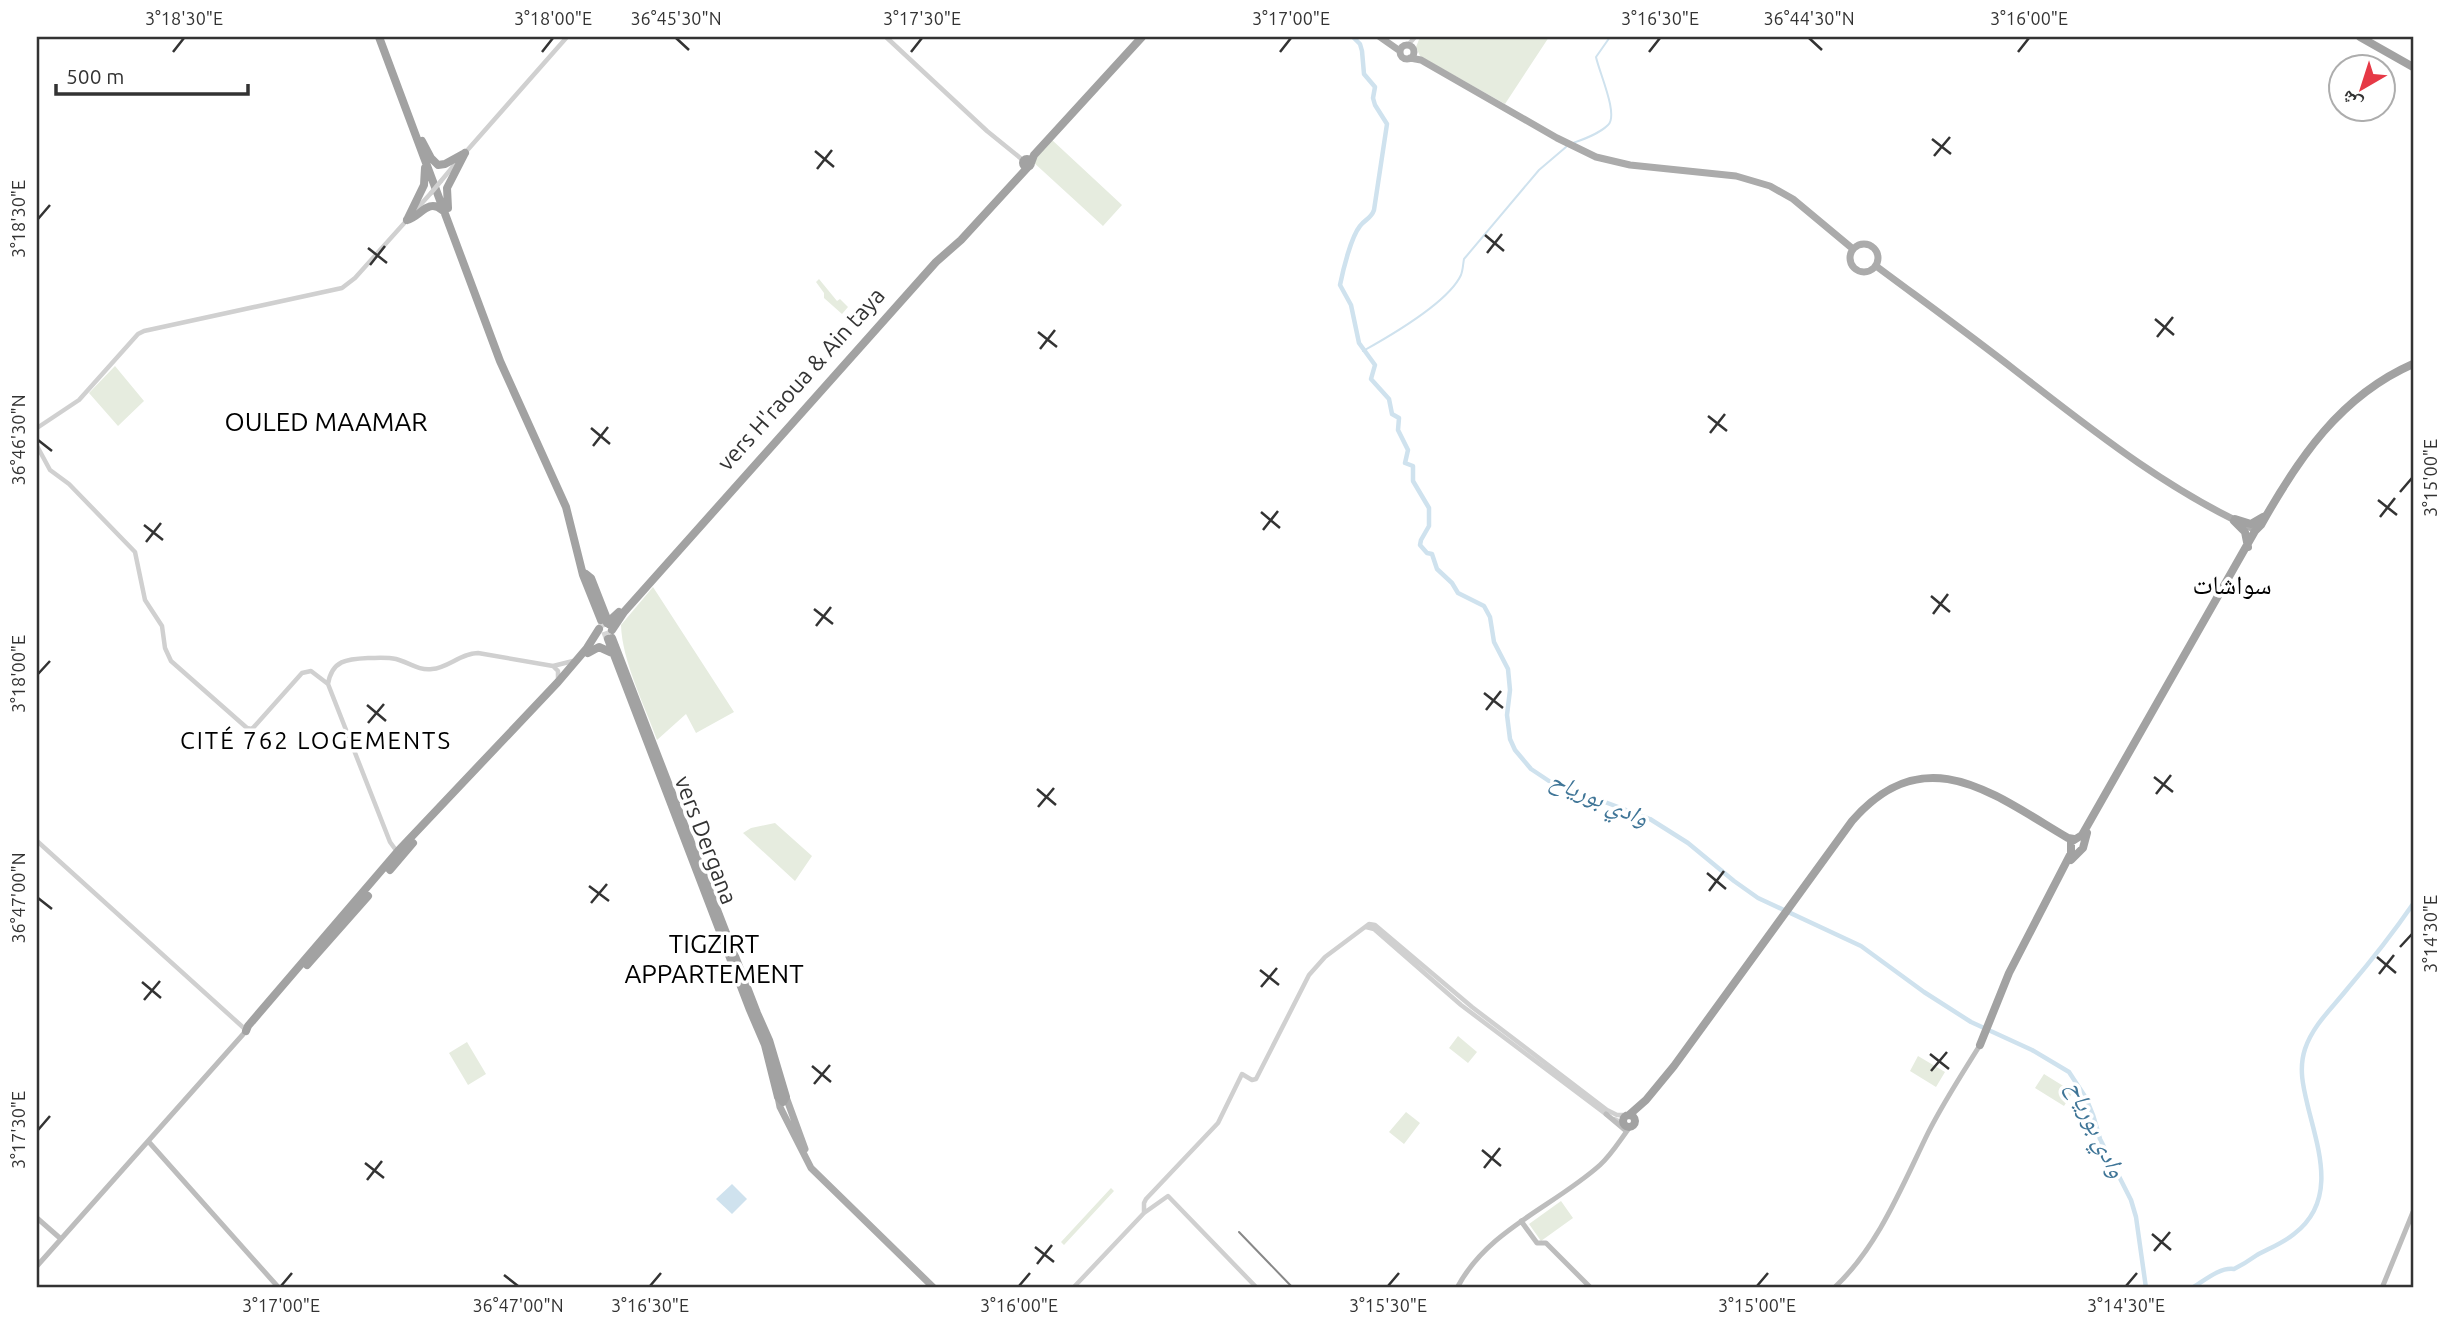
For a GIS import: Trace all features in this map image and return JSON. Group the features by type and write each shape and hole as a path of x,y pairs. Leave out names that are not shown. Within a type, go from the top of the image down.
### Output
{"highway":[{"path":"382,37 446,210"},
{"path":"382,37 425,161 508,369 567,498 576,524 585,577 631,687 769,1040 782,1097"},
{"path":"246,1031 402,852 588,653 606,629 936,262 961,240 1137,37"},
{"path":"1026,163 1142,37"},
{"path":"2360,37 2413,65"},
{"path":"2367,37 2413,65"},
{"path":"422,141 438,165 465,153"},
{"path":"446,210 447,188 465,153"},
{"path":"407,220 424,185 425,161"},
{"path":"407,220 413,219 431,205 446,210"},
{"path":"1982,1040 2077,842 2297,465 2323,430 2370,388 2413,366"},
{"path":"2067,868 2084,850 2092,825 2257,532 2300,467 2324,434 2341,417 2373,390 2413,366"},
{"path":"2234,520 2253,523 2261,520 2270,510"},
{"path":"2234,520 2245,532 2248,547"},
{"path":"585,577 591,579 601,604 610,652 624,688 631,697"},
{"path":"585,577 584,589 593,612 595,628 591,642"},
{"path":"601,604 610,611 625,608"},
{"path":"625,608 617,628 617,639 631,687"},
{"path":"593,612 621,653"},
{"path":"246,1031 290,975 402,852 412,837 591,642 606,629"},
{"name":"vers Dergana","path":"606,629 765,1045 782,1097"},
{"path":"588,653 599,647 610,652"},
{"path":"1627,1124 1676,1068 1860,811 1893,787 1916,778 1942,777 1976,786 2077,842"},
{"path":"1789,909 1863,813 1895,790 1917,782 1942,781 1975,790 2077,842"},
{"path":"2005,995 2077,842 2092,825"}],"main road":[{"path":"1380,37 1392,44 1409,47 1421,60 1577,150 1629,166 1736,176 1763,183 1793,199 1853,249"},
{"path":"1864,244 1874,248 1878,254 1876,266 1869,271 1857,270 1850,260 1853,249 1864,244"},
{"path":"1876,266 1959,326 2116,449 2257,532"},
{"path":"37,1266 246,1031"},
{"path":"1834,1288 1851,1269 1883,1222 1930,1129 1982,1040"},
{"name":"vers Dergana","path":"782,1097 808,1165 936,1288"},
{"path":"1457,1288 1465,1274 1489,1247 1593,1170 1627,1124 1606,1114"},
{"path":"148,1141 279,1288"},
{"path":"2383,1288 2413,1212"},
{"path":"37,1218 61,1239"},
{"path":"2383,1288 2413,1220"},
{"path":"1521,1221 1537,1242 1546,1243 1591,1288"}],"street":[{"path":"37,428 79,400 138,334 144,331 342,288 355,278 407,220 567,37"},
{"path":"886,37 987,131 1026,163"},
{"path":"37,446 50,470 69,484 135,551 145,600 162,626 165,648 171,661 247,727 252,729 302,673 311,671 328,684 389,839 390,863"},
{"path":"328,684 337,664 350,659 393,659 429,670 468,654 478,653 553,666 577,660"},
{"path":"553,666 558,671 558,681"},
{"path":"389,839 402,842 412,837"},
{"path":"389,839 402,852"},
{"path":"37,841 246,1031"},
{"path":"1144,1213 1143,1203 1146,1199 1218,1123 1242,1074 1252,1080 1256,1079 1313,970 1367,925 1375,925 1462,1002 1606,1114"},
{"path":"1462,1002 1627,1124"},
{"path":"1073,1288 1144,1213 1168,1196 1257,1288"}],"shaded area":[{"path":"1420,37 1549,37 1505,104 1420,56 1416,47"},
{"path":"1051,139 1122,205 1103,226 1032,161"},
{"path":"819,279 837,301 840,299 848,307 842,314 824,298 824,293 816,282"},
{"path":"115,366 144,401 118,426 89,393"},
{"path":"653,587 734,712 696,733 686,714 657,740 625,653 621,625"},
{"path":"775,823 812,856 795,881 743,833 751,828"},
{"path":"1458,1036 1477,1052 1468,1063 1449,1048"},
{"path":"467,1042 486,1074 468,1085 449,1053"},
{"path":"1918,1056 1945,1072 1936,1087 1910,1071"},
{"path":"2044,1074 2073,1092 2064,1106 2035,1088"},
{"path":"1406,1112 1420,1123 1404,1144 1389,1132"},
{"path":"1111,1188 1114,1191 1064,1245 1061,1242"},
{"path":"1561,1201 1573,1218 1541,1241 1529,1224"}],"water":[{"path":"732,1184 747,1199 732,1214 716,1199"}],"waterway":[{"name":"وادي بورياح","path":"1353,37 1360,44 1364,74 1375,87 1375,105 1387,124 1374,210 1354,238 1340,285 1351,305 1359,343 1375,365 1371,379 1389,399 1392,414 1399,418 1398,430 1408,450 1405,463 1413,466 1413,481 1429,508 1429,526 1420,545 1427,553 1432,554 1437,569 1458,593 1484,606 1490,617 1494,642 1508,669 1510,690 1507,715 1510,739 1515,750 1531,769 1549,781 1650,819 1688,843 1758,898 1861,946 1971,1022 2032,1050 2069,1072 2086,1098 2100,1139 2131,1200 2146,1288"},
{"path":"1573,143 1600,131 1611,120 1610,103 1596,57 1610,37"},
{"path":"1363,351 1417,318 1444,297 1461,275 1464,259 1539,170 1566,147"},
{"path":"2192,1288 2217,1272 2234,1269 2285,1240 2307,1221 2316,1207 2320,1192 2320,1160 2302,1080 2305,1049 2318,1024 2413,904"}],"tunnel":[{"path":"601,620 608,639"}],"tram line":[{"path":"1239,1232 1293,1288"}],"district":[{"name":"OULED MAAMAR","path":"326,422"},
{"name":"سواشات","path":"2232,585"},
{"name":"CITÉ 762 LOGEMENTS","path":"316,741"},
{"name":"TIGZIRT APPARTEMENT","path":"714,959"}]}
